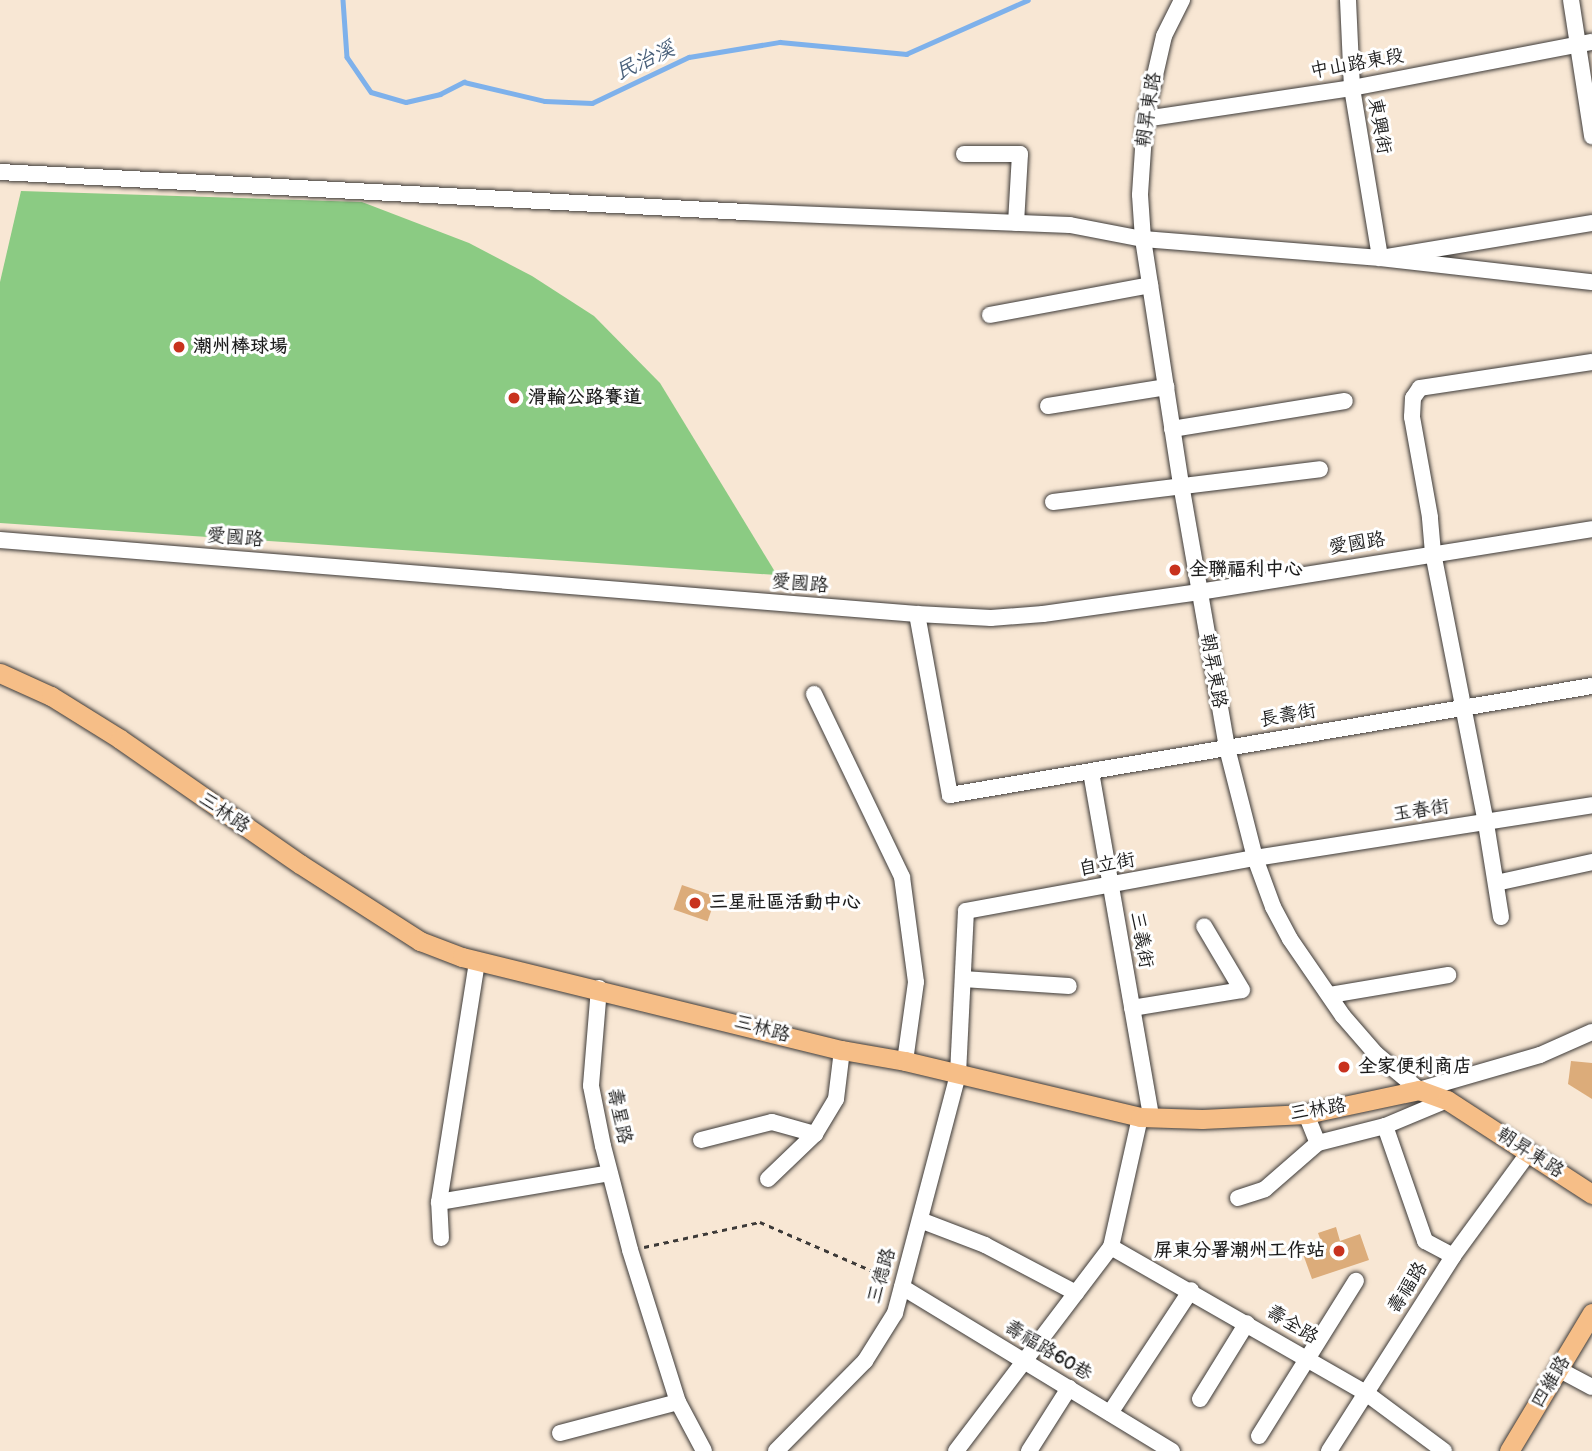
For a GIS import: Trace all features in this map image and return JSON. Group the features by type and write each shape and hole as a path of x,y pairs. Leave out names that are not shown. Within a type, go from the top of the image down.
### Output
{"main road":[{"name":"三林路","path":"0,673 51,696 120,739 277,849 421,941 477,961 599,988 842,1050 905,1061 1145,1116 1202,1119 1306,1114 1419,1090"},
{"name":"朝昇東路","path":"1419,1090 1447,1100 1592,1194"},
{"name":"四維路","path":"1509,1451 1592,1313"}],"street":[{"name":"朝昇東路","path":"1182,0 1164,36 1145,119 1140,195 1143,239 1172,429 1227,748 1255,858 1279,918 1330,995 1376,1054 1419,1090"},
{"name":"東興街","path":"1349,0 1352,88 1380,258"},
{"path":"1571,0 1584,44 1592,136"},
{"name":"中山路東段","path":"1145,119 1352,88 1584,44"},
{"path":"964,154 1020,154 1016,223"},
{"path":"0,172 745,212 1070,225 1143,239 1380,258 1592,282"},
{"path":"1380,258 1592,223"},
{"path":"990,315 1150,285"},
{"path":"1501,918 1486,823 1433,553 1430,517 1412,417 1413,398 1420,388 1592,362"},
{"path":"1048,406 1166,387"},
{"path":"1172,429 1345,401"},
{"path":"1053,502 1181,484 1320,469"},
{"name":"愛國路","path":"0,540 991,618 1043,614 1199,592 1592,529"},
{"name":"長壽街","path":"917,614 950,795 1592,686"},
{"path":"814,694 902,877 916,982 905,1061"},
{"name":"三義街","path":"1091,772 1132,1008 1145,1116"},
{"name":"玉春街","path":"1255,858 1592,805"},
{"name":"自立街","path":"966,911 1110,887 1255,858"},
{"path":"1496,883 1592,862"},
{"name":"三德路","path":"776,1451 865,1361 895,1313 958,1074 966,911"},
{"path":"1132,1008 1242,990 1204,926"},
{"path":"441,1238 439,1202 477,961"},
{"path":"1330,995 1448,975"},
{"path":"963,979 1069,986"},
{"name":"壽星路","path":"599,988 591,1086 630,1250"},
{"name":"三林路","path":"1419,1090 1540,1055 1592,1032"},
{"path":"768,1179 816,1134 836,1099 842,1050"},
{"path":"1238,1198 1265,1189 1318,1143 1385,1126 1447,1100"},
{"path":"1306,1114 1318,1143"},
{"path":"956,1451 1111,1247 1145,1116"},
{"path":"701,1140 772,1122 816,1134"},
{"path":"1385,1126 1425,1241 1454,1256"},
{"name":"壽福路","path":"1329,1451 1454,1256 1529,1152"},
{"path":"439,1202 610,1173"},
{"path":"920,1220 985,1244 1076,1293"},
{"name":"壽全路","path":"1111,1247 1247,1322 1366,1393 1444,1451"},
{"path":"630,1250 678,1402 704,1451"},
{"path":"1259,1436 1356,1281"},
{"name":"壽福路60巷","path":"902,1287 1110,1413 1149,1445 1172,1451"},
{"path":"1110,1413 1191,1290"},
{"path":"1200,1399 1247,1322"},
{"path":"1559,1369 1592,1387"},
{"path":"1029,1451 1069,1388"},
{"path":"560,1433 678,1402"}],"path":[{"path":"630,1250 760,1222 881,1272 902,1287"}],"green space":[{"path":"21,191 362,202 469,243 532,276 594,316 660,383 777,575 0,523 0,282"}],"building":[{"name":"三星社區活動中心","path":"682,885 716,897 708,921 674,910"},
{"path":"1571,1061 1592,1063 1592,1099 1568,1084"},
{"name":"屏東分署潮州工作站","path":"1336,1227 1340,1241 1360,1234 1369,1260 1312,1279 1303,1254 1323,1247 1318,1233"}],"waterway":[{"name":"民治溪","path":"343,0 347,57 371,92 406,102 440,94 464,82 545,101 592,103 689,57 780,42 906,54 1028,0"}],"place":[{"name":"潮州棒球場","path":"179,347"},
{"name":"滑輪公路賽道","path":"514,398"},
{"name":"全聯福利中心","path":"1175,570"},
{"name":"三星社區活動中心","path":"695,903"},
{"name":"全家便利商店","path":"1344,1067"},
{"name":"屏東分署潮州工作站","path":"1339,1251"}]}
